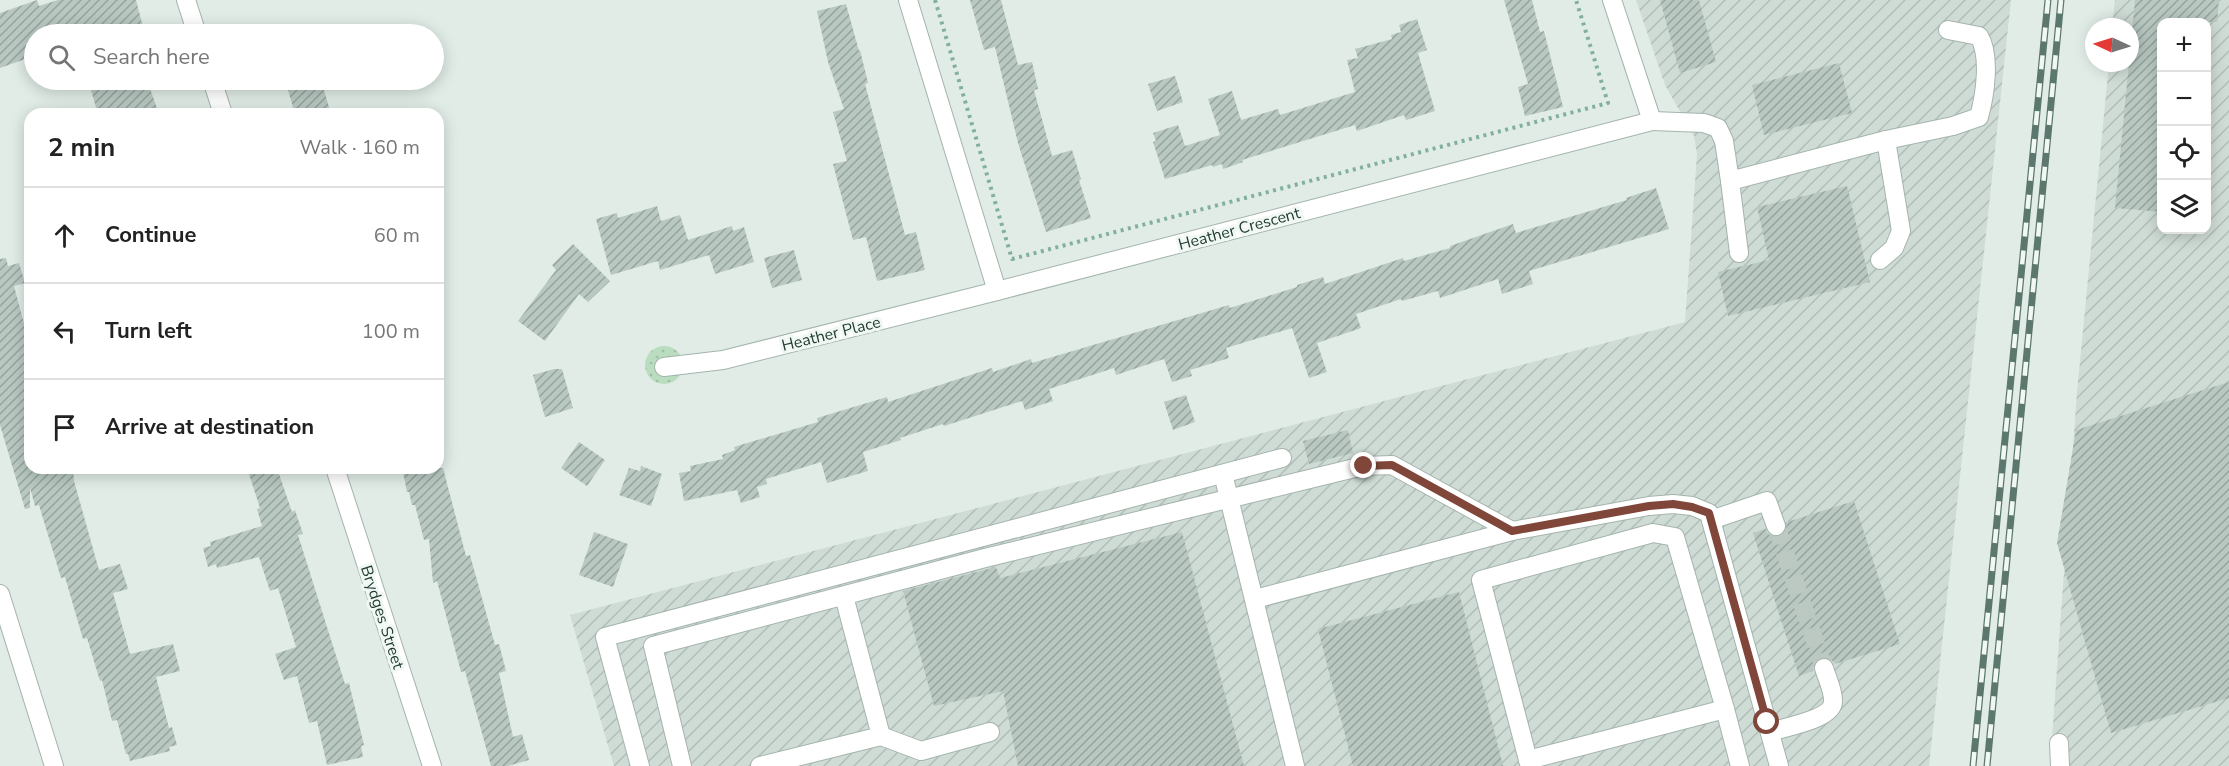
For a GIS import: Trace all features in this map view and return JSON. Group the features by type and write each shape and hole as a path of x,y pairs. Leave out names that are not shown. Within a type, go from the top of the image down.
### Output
{"street":[{"path":"186,0 194,24"},
{"path":"908,0 997,291"},
{"path":"1612,0 1652,121"},
{"path":"1738,253 1730,181 1953,126 1979,117 1984,99 1986,47 1979,36 1948,30"},
{"path":"215,90 221,108"},
{"name":"Heather Crescent","path":"997,291 1652,121 1704,123 1718,128 1724,141 1730,181"},
{"path":"1880,260 1894,248 1901,231 1886,141"},
{"name":"Heather Place","path":"664,367 723,360 997,291"},
{"path":"640,766 605,637 1282,458"},
{"path":"682,766 653,646 985,558 1364,466 1392,465 1512,531"},
{"name":"Brydges Street","path":"337,474 432,766"},
{"path":"1223,474 1295,766"},
{"path":"1711,520 1767,501 1776,526"},
{"path":"1255,599 1512,531 1649,506 1673,504 1692,507 1709,513 1779,766"},
{"path":"1725,709 1529,763 1481,580 1653,532 1675,537 1725,709 1740,766"},
{"path":"0,594 54,766"},
{"path":"844,596 881,736"},
{"path":"1770,732 1824,716 1832,709 1834,700 1824,668"},
{"path":"760,766 881,736 921,751 990,732"},
{"path":"2059,742 2060,766"}],"path":[{"path":"935,0 1012,259 1608,103 1576,0"}],"shaded area":[{"path":"1636,0 2011,0 1929,766 614,766 570,615 1685,322 1697,154 1694,136 1665,85"},
{"path":"2115,0 2229,0 2229,766 2050,766 2077,392 2108,72 2139,72 2139,18 2113,18"}],"green space":[{"path":"664,346 678,351 683,365 678,379 664,384 650,379 645,365 650,351"}],"building":[{"path":"37,0 39,6 58,0 136,0 142,24 24,24 24,60 0,68 0,13"},
{"path":"970,0 1001,0 1018,65 1032,62 1038,89 1034,90 1052,156 1072,150 1091,218 1046,232 1018,143 995,47 984,50"},
{"path":"1504,0 1532,0 1540,32 1544,31 1563,107 1525,116 1518,87 1528,84"},
{"path":"1660,0 1699,0 1716,62 1680,73"},
{"path":"2135,0 2219,0 2217,22 2211,22 2211,18 2157,18 2157,212 2115,208 2128,72 2139,72 2139,18 2133,18"},
{"path":"846,4 860,50 868,83 865,84 905,235 916,232 925,270 877,281 866,237 853,240 833,164 847,161 833,112 844,109 828,62 817,11"},
{"path":"1417,19 1427,50 1418,53 1435,111 1406,120 1404,115 1357,131 1355,125 1242,160 1243,162 1223,169 1222,164 1213,167 1212,165 1165,179 1153,142 1156,141 1153,133 1178,125 1185,146 1220,135 1208,99 1232,91 1241,120 1278,109 1280,115 1355,92 1347,60 1358,58 1355,49 1392,39 1391,35 1401,32 1399,25"},
{"path":"1839,63 1852,113 1764,135 1752,85"},
{"path":"1175,76 1183,102 1157,111 1148,84"},
{"path":"91,90 151,90 157,108 96,108"},
{"path":"288,90 324,90 329,108 293,108"},
{"path":"1847,186 1870,282 1728,316 1718,272 1769,260 1757,207"},
{"path":"1656,188 1669,229 1529,271 1533,284 1502,294 1498,279 1440,298 1438,291 1402,301 1401,299 1356,314 1361,328 1317,343 1327,372 1309,378 1292,328 1226,348 1229,358 1190,370 1192,376 1172,382 1164,359 1116,375 1114,368 1049,389 1053,401 1025,410 1022,401 900,438 901,440 863,452 868,471 827,483 821,462 766,479 767,484 757,487 760,497 741,503 737,490 684,501 679,473 691,471 690,466 723,459 722,455 735,450 734,447 818,422 817,418 887,397 888,402 992,368 993,372 1031,359 1032,363 1229,305 1230,308 1323,277 1325,284 1403,258 1404,261 1450,248 1450,246 1513,224 1516,233 1627,200 1626,198"},
{"path":"657,206 661,221 680,215 688,240 732,226 733,231 744,227 754,262 715,274 709,255 660,270 658,261 611,275 596,219 617,213 618,218"},
{"path":"573,244 610,281 588,302 579,294 545,341 518,321 556,270 552,265"},
{"path":"794,250 802,280 772,288 764,258"},
{"path":"6,258 8,266 19,263 24,280 24,283 14,286 24,324 24,474 73,474 99,570 120,564 128,589 113,593 130,654 173,644 180,671 156,677 169,728 172,727 177,745 169,747 170,751 130,761 117,720 112,721 102,680 100,681 87,638 83,639 65,577 61,578 39,505 35,506 30,488 30,508 25,509 0,425 0,259"},
{"path":"562,369 573,408 545,417 533,375"},
{"path":"2229,382 2229,698 2111,733 2057,543 2076,430"},
{"path":"1186,395 1195,422 1173,430 1164,402"},
{"path":"1348,430 1353,453 1309,464 1303,441"},
{"path":"579,442 605,460 587,486 561,468"},
{"path":"641,466 662,474 651,506 619,495 629,468 640,471"},
{"path":"444,472 466,556 470,555 495,645 499,644 506,671 499,673 513,737 522,734 529,760 508,766 491,766 465,671 461,672 437,581 433,583 429,539 424,540 415,505 412,505 409,492 407,492 403,474 444,474"},
{"path":"249,474 279,474 292,512 295,510 303,534 298,535 345,684 349,683 364,745 361,746 363,757 327,765 317,721 309,723 297,676 284,680 275,654 296,647 278,588 270,591 259,557 217,568 216,564 208,567 203,548 211,546 210,542 262,526 257,509 260,508"},
{"path":"1854,501 1900,644 1835,664 1831,659 1821,657 1815,661 1813,671 1799,676 1753,533 1765,529 1769,535 1779,537 1785,533 1787,522"},
{"path":"594,532 628,544 613,587 579,575"},
{"path":"1182,532 1244,766 1018,766 1003,691 934,706 903,591 996,567 1000,578"},
{"path":"1459,592 1503,766 1353,766 1318,629"}],"tunnel":[{"path":"1776,526 1824,668"}],"railway":[{"path":"1973,766 2048,0"},
{"path":"1987,766 2061,0"}],"route":[{"path":"1364,466 1392,465 1512,531 1649,506 1673,504 1709,513 1767,722"}]}
